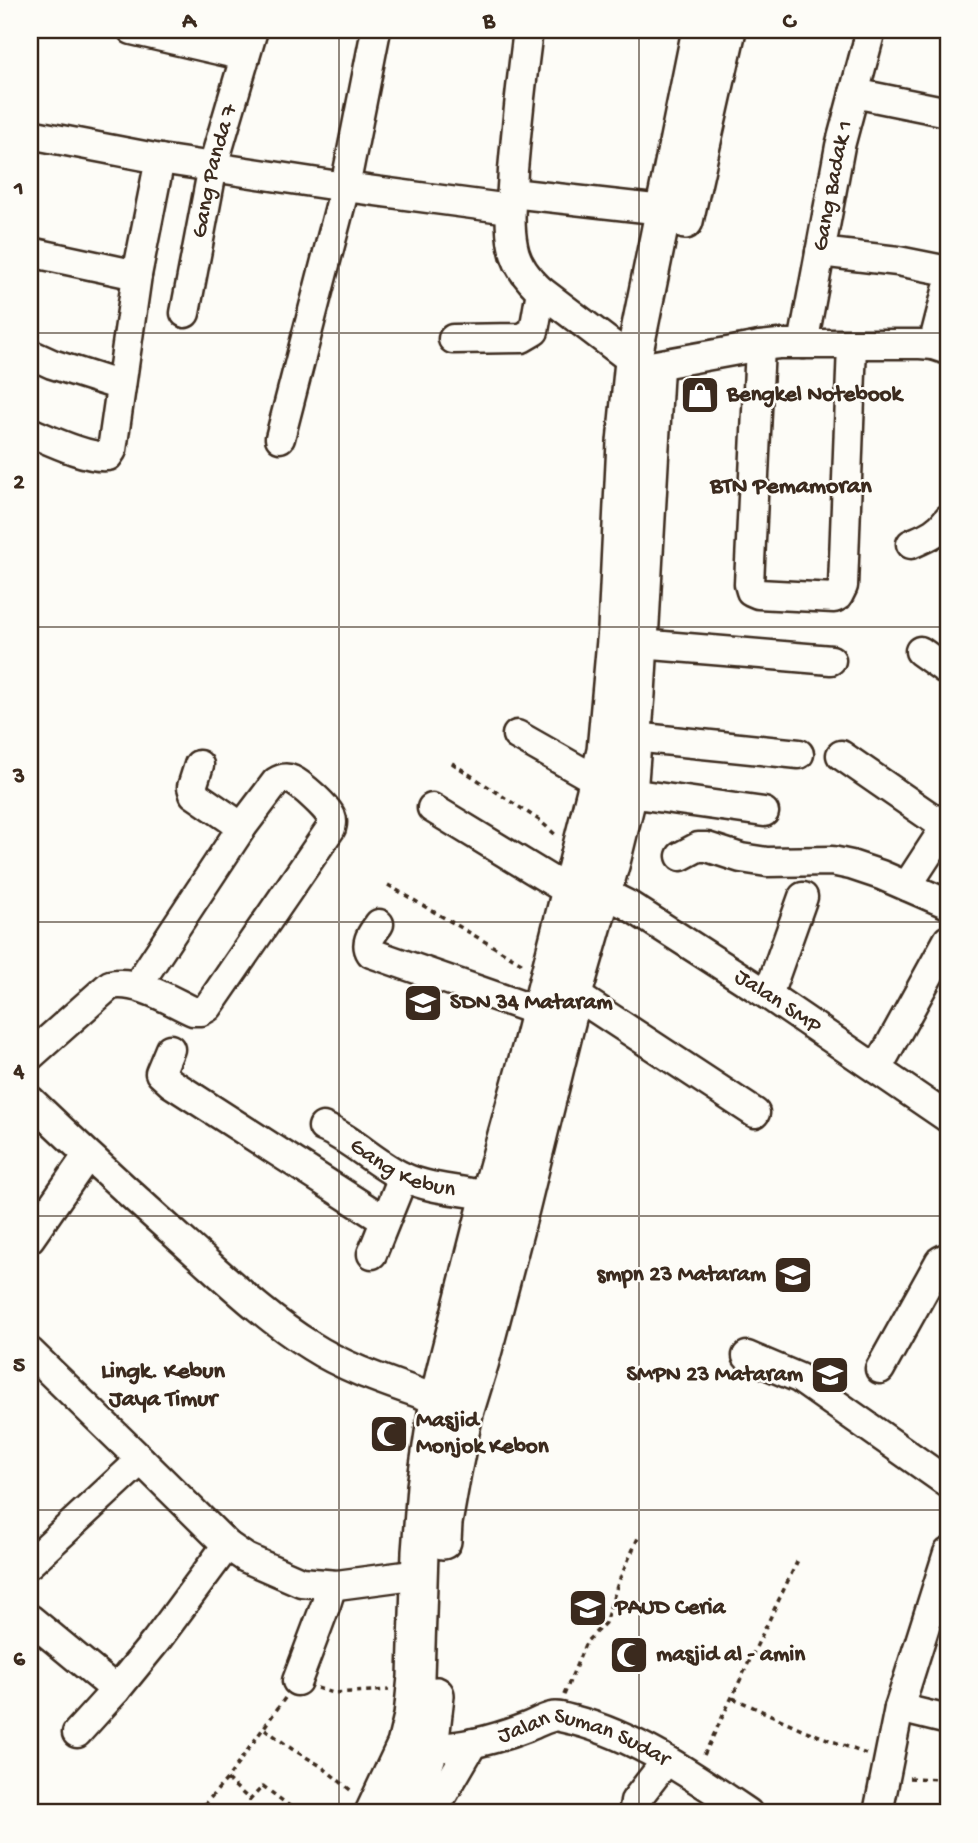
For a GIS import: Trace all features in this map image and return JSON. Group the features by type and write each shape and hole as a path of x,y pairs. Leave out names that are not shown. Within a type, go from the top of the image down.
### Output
{"main road":[{"path":"418,1747 436,1696 446,1510 465,1413 481,1361 489,1196 587,892 614,787 605,751 640,645 644,363 663,210 700,30"},
{"path":"587,892 580,856 614,787 634,737 624,691 616,629 625,442 644,363 669,293 727,30"},
{"path":"384,1810 423,1771 412,1716 425,1486 438,1400 487,1271 521,1209 554,995"}],"street":[{"path":"132,30 249,43"},
{"path":"280,438 345,187 376,30"},
{"path":"528,30 511,201 513,247 518,262 541,291 644,363 760,346 803,344 940,348 948,286"},
{"name":"Gang Badak 1","path":"803,344 841,146 871,30"},
{"name":"Gang Panda 7","path":"185,313 213,166 249,43"},
{"path":"854,93 948,112"},
{"path":"30,134 160,159 345,187 663,210"},
{"path":"30,432 62,446 99,456 108,456 113,450 137,275 160,159"},
{"path":"30,252 137,275"},
{"path":"820,252 898,261 948,271"},
{"path":"453,339 527,336 534,331 541,291"},
{"path":"760,346 749,584 751,591 758,594 834,598 843,586 852,345"},
{"path":"30,354 52,364 121,386"},
{"path":"911,544 932,535 948,519"},
{"path":"640,645 831,660"},
{"path":"920,651 948,671"},
{"path":"517,735 614,787 764,813"},
{"path":"634,737 799,754"},
{"path":"841,755 947,826 907,886"},
{"path":"199,765 192,787 194,794 242,827"},
{"path":"30,1056 110,985 137,986 193,1011 204,1010 329,831 332,818 299,784 284,778 276,782 242,827 137,986"},
{"name":"Jalan SMP","path":"432,808 587,892 628,905 768,995 948,1118"},
{"path":"681,856 698,847 707,847 741,858 767,862 832,861 852,864 948,904"},
{"path":"768,995 803,897"},
{"path":"379,924 368,942 372,953 554,995 755,1113"},
{"path":"877,1069 948,940"},
{"path":"170,1049 160,1073 172,1083 384,1220"},
{"path":"30,1100 88,1156 277,1322 310,1346 362,1372 438,1400"},
{"name":"Gang Kebun","path":"323,1127 402,1177 417,1183 489,1196"},
{"path":"31,1234 88,1156"},
{"path":"372,1254 402,1177"},
{"path":"880,1370 940,1261 948,1257"},
{"path":"30,1352 227,1545 246,1558 301,1582 332,1585 420,1574"},
{"path":"747,1356 799,1378 948,1483"},
{"path":"30,1563 141,1460"},
{"path":"77,1733 156,1641 227,1545"},
{"path":"878,1813 899,1708 948,1553"},
{"path":"30,1572 33,1577 30,1581"},
{"path":"297,1681 332,1585"},
{"path":"30,1619 116,1690"},
{"path":"899,1708 948,1720"},
{"name":"Jalan Suman Sudar","path":"418,1747 473,1743 526,1728 554,1716 622,1737 694,1776 748,1813"},
{"path":"432,1813 473,1743"},
{"path":"636,1813 635,1801 666,1761"}],"path":[{"path":"452,763 539,820 580,856"},
{"path":"388,885 554,995"},
{"path":"554,1716 586,1642 605,1623 618,1583 638,1538"},
{"path":"694,1776 799,1558"},
{"path":"197,1813 265,1729 297,1681 333,1693 395,1690 415,1692"},
{"path":"733,1698 834,1742 887,1769 948,1779"},
{"path":"265,1729 321,1766 354,1793 384,1810"},
{"path":"227,1779 250,1800 263,1786 292,1807 285,1813"}],"place":[{"name":"Bengkel Notebook","path":"700,395"},
{"name":"SDN 34 Mataram","path":"423,1003"},
{"name":"smpn 23 Mataram","path":"793,1275"},
{"name":"SMPN 23 Mataram","path":"830,1375"},
{"name":"Masjid Monjok Kebon","path":"389,1434"},
{"name":"PAUD Ceria","path":"588,1608"},
{"name":"masjid al - amin","path":"629,1655"}],"district":[{"name":"BTN Pemamoran","path":"791,487"},
{"name":"Lingk. Kebun Jaya Timur","path":"163,1386"}]}
